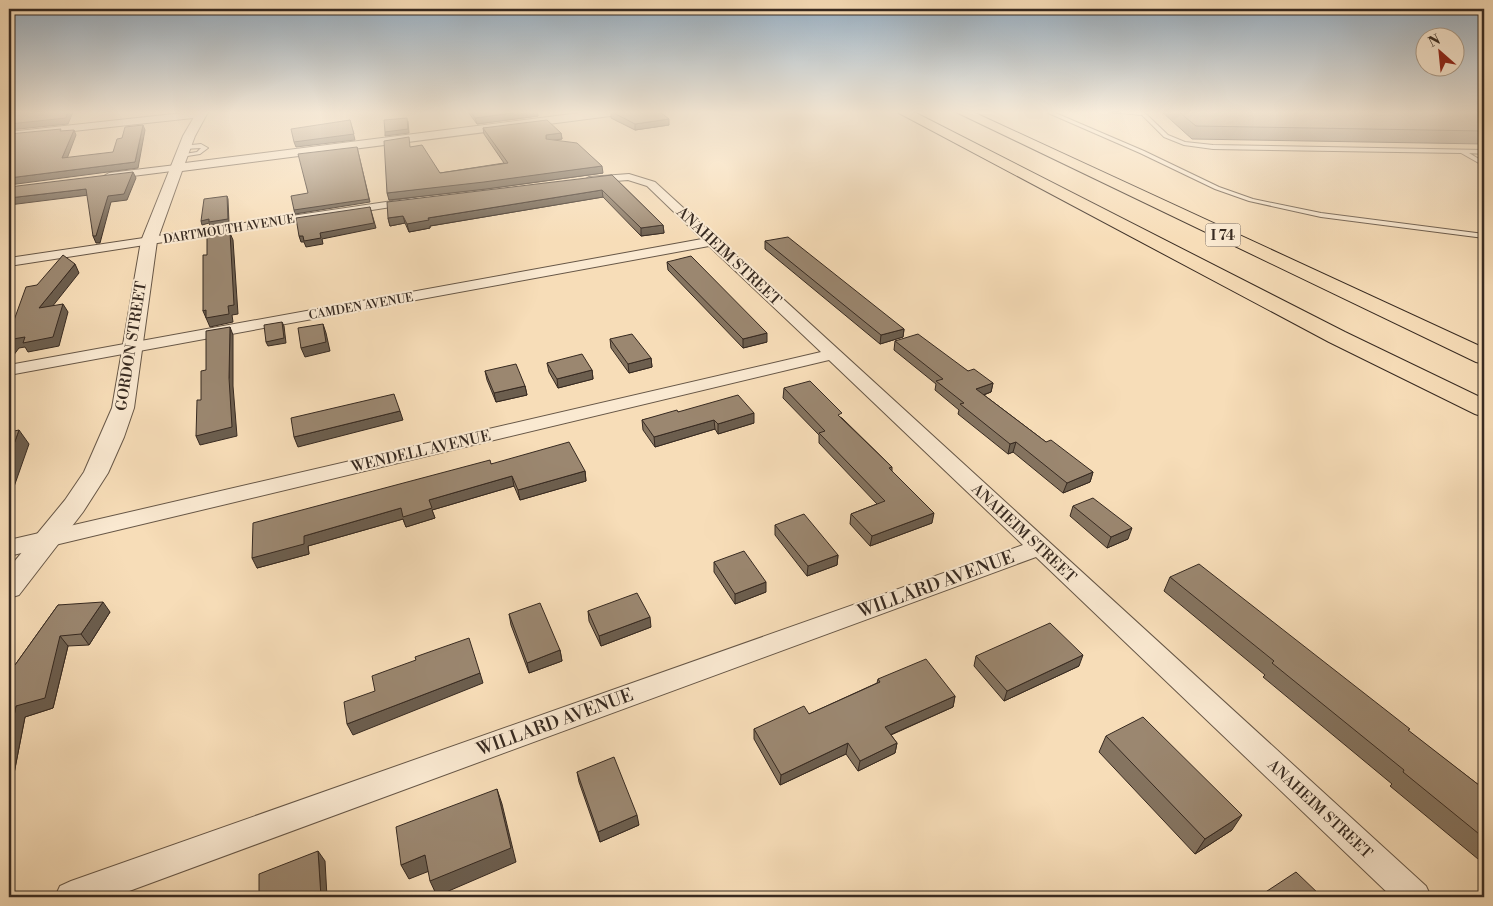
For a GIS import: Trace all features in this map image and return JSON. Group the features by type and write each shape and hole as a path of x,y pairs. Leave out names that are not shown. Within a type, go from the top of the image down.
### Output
{"highway":[{"name":"I 74","path":"985,154 1328,332 1484,409"},
{"name":"I 74","path":"1052,154 1484,356"}],"street":[{"name":"GORDON STREET","path":"9,587 96,473 112,437 123,408 149,241 181,154"},
{"path":"97,178 180,157 206,154"},
{"path":"579,181 607,177 628,177"},
{"name":"ANAHEIM STREET","path":"628,177 651,184 1415,897"},
{"name":"DARTMOUTH AVENUE","path":"9,262 426,199"},
{"name":"CAMDEN AVENUE","path":"9,370 713,241"},
{"name":"WENDELL AVENUE","path":"9,548 833,354"},
{"name":"WILLARD AVENUE","path":"70,897 1040,547"}],"lane":[{"path":"1147,154 1217,188 1251,200 1321,215 1484,236"},
{"path":"1467,154 1484,164"}],"building":[{"path":"9,154 64,154 62,158 94,154 137,154 135,162 9,178"},
{"path":"298,154 359,154 369,199 294,210 291,196 308,193"},
{"path":"385,154 428,154 440,173 508,163 502,154 589,154 602,166 387,193"},
{"path":"133,172 124,194 108,196 96,236 93,236 86,189 9,198 9,187"},
{"path":"612,175 663,225 641,228 602,190 428,218 429,220 407,224 403,216 388,218 387,202"},
{"path":"227,196 228,219 209,222 209,219 201,221 204,199"},
{"path":"370,207 374,223 320,233 321,238 304,241 303,236 299,236 296,218"},
{"path":"227,226 227,232 230,232 234,305 228,306 229,314 206,318 206,310 203,311 203,255 207,255 207,229"},
{"path":"788,237 904,329 881,335 765,241"},
{"path":"63,255 75,264 39,308 63,304 53,337 23,343 25,337 13,339 9,345 9,334 26,287 37,285"},
{"path":"691,256 767,333 743,339 667,262"},
{"path":"282,322 284,338 266,342 264,325"},
{"path":"323,324 326,342 301,348 298,328"},
{"path":"230,327 229,378 232,427 196,436 197,400 201,400 201,371 206,370 206,331"},
{"path":"632,334 651,358 628,364 610,339"},
{"path":"918,334 968,371 974,369 993,383 976,389 1046,442 1051,440 1093,472 1067,483 1016,442 1010,444 960,404 964,403 936,381 943,379 895,341"},
{"path":"582,354 592,370 557,379 547,363"},
{"path":"516,364 525,386 494,393 485,371"},
{"path":"810,381 842,413 838,415 892,467 889,468 934,513 872,536 851,514 885,501 819,433 825,431 784,388"},
{"path":"394,394 400,411 294,437 291,418"},
{"path":"738,395 754,413 718,424 714,420 654,437 642,420 677,410 678,412"},
{"path":"19,430 9,458 9,432"},
{"path":"569,442 585,471 518,490 512,476 429,500 432,508 403,517 401,508 304,536 304,544 252,558 253,523 490,460 491,464"},
{"path":"1093,498 1132,528 1111,537 1073,506"},
{"path":"804,514 838,555 808,566 775,525"},
{"path":"744,551 766,582 735,594 714,562"},
{"path":"1199,564 1484,789 1484,838 1403,772 1404,770 1272,663 1274,661 1170,577"},
{"path":"637,593 650,617 599,636 588,611"},
{"path":"103,602 81,634 60,636 45,698 16,706 9,741 9,666 15,665 58,605"},
{"path":"540,603 560,650 527,663 509,614"},
{"path":"1050,623 1083,655 1007,691 976,656"},
{"path":"469,638 480,673 347,724 344,702 375,691 372,676 416,660 415,657"},
{"path":"926,659 955,696 885,727 897,743 860,761 848,743 781,775 754,729 804,706 809,714 880,682 878,679"},
{"path":"1143,717 1242,815 1205,839 1106,736"},
{"path":"614,757 637,815 598,832 577,772"},
{"path":"497,789 511,848 430,881 425,855 401,865 396,827"},
{"path":"318,851 321,897 259,897 259,874"},
{"path":"1296,872 1322,897 1258,897"}]}
